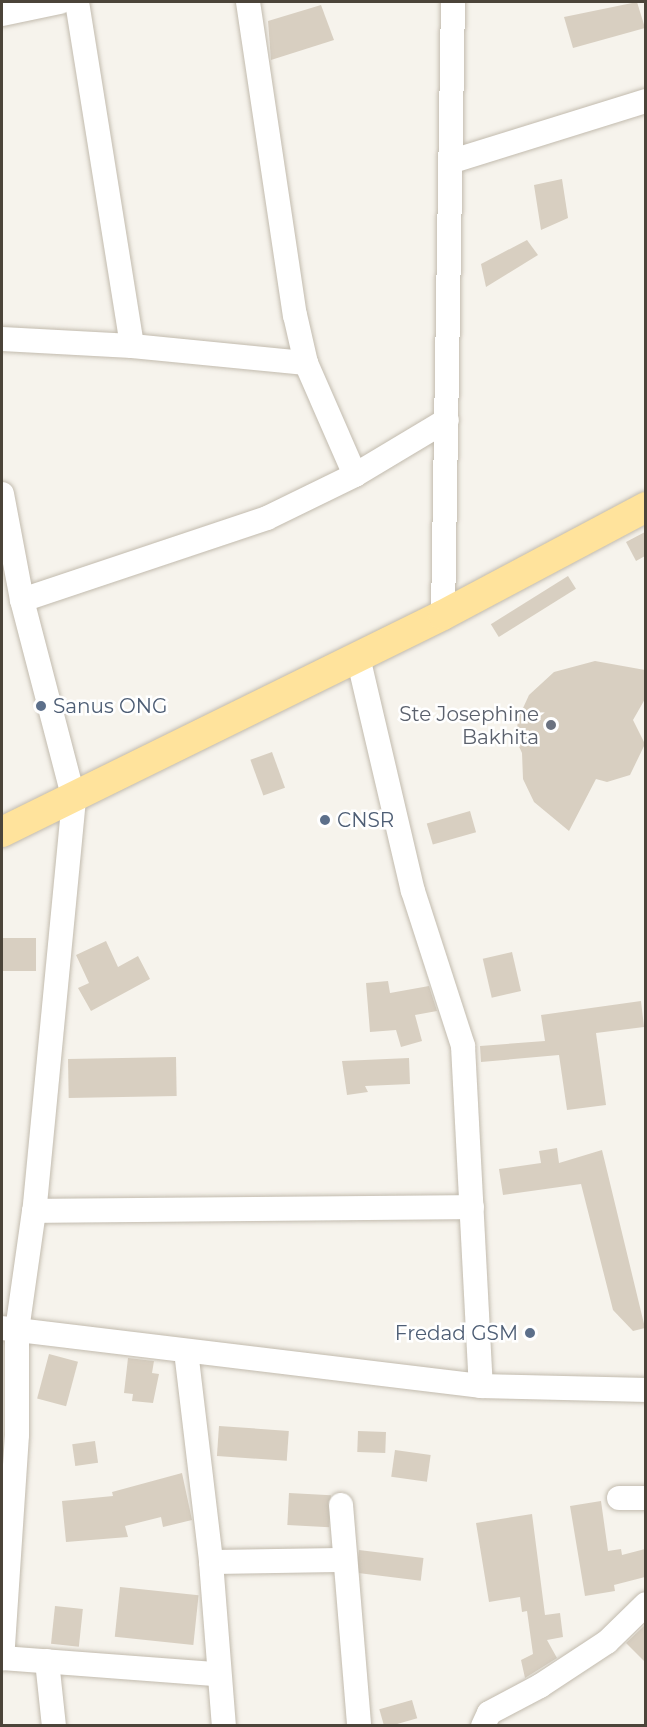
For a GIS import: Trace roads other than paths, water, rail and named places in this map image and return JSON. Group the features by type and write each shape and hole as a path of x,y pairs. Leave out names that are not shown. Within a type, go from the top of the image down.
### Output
{"main road":[{"path":"2,832 74,799 443,615 645,507"}],"street":[{"path":"2,14 60,2"},
{"path":"77,2 132,346"},
{"path":"248,2 306,363 356,475"},
{"path":"443,615 453,161 453,2"},
{"path":"453,161 645,101"},
{"path":"2,339 132,346 306,363"},
{"path":"22,600 222,536 356,475 447,420"},
{"path":"2,494 22,600 74,799 34,1211 9,1329 17,1435 2,1658 217,1674"},
{"path":"358,657 413,891 463,1046 481,1386"},
{"path":"34,1211 472,1208"},
{"path":"9,1329 481,1386 645,1390"},
{"path":"186,1351 211,1562 217,1674 224,1725"},
{"path":"619,1498 645,1498"},
{"path":"341,1505 342,1560 359,1725"},
{"path":"211,1562 342,1560"},
{"path":"483,1725 489,1713 540,1686 607,1642 645,1604"},
{"path":"47,1661 54,1725"}],"place":[{"name":"Sanus ONG","path":"41,706"},
{"name":"Ste Josephine Bakhita","path":"551,725"},
{"name":"CNSR","path":"325,820"},
{"name":"Fredad GSM","path":"530,1333"}]}
